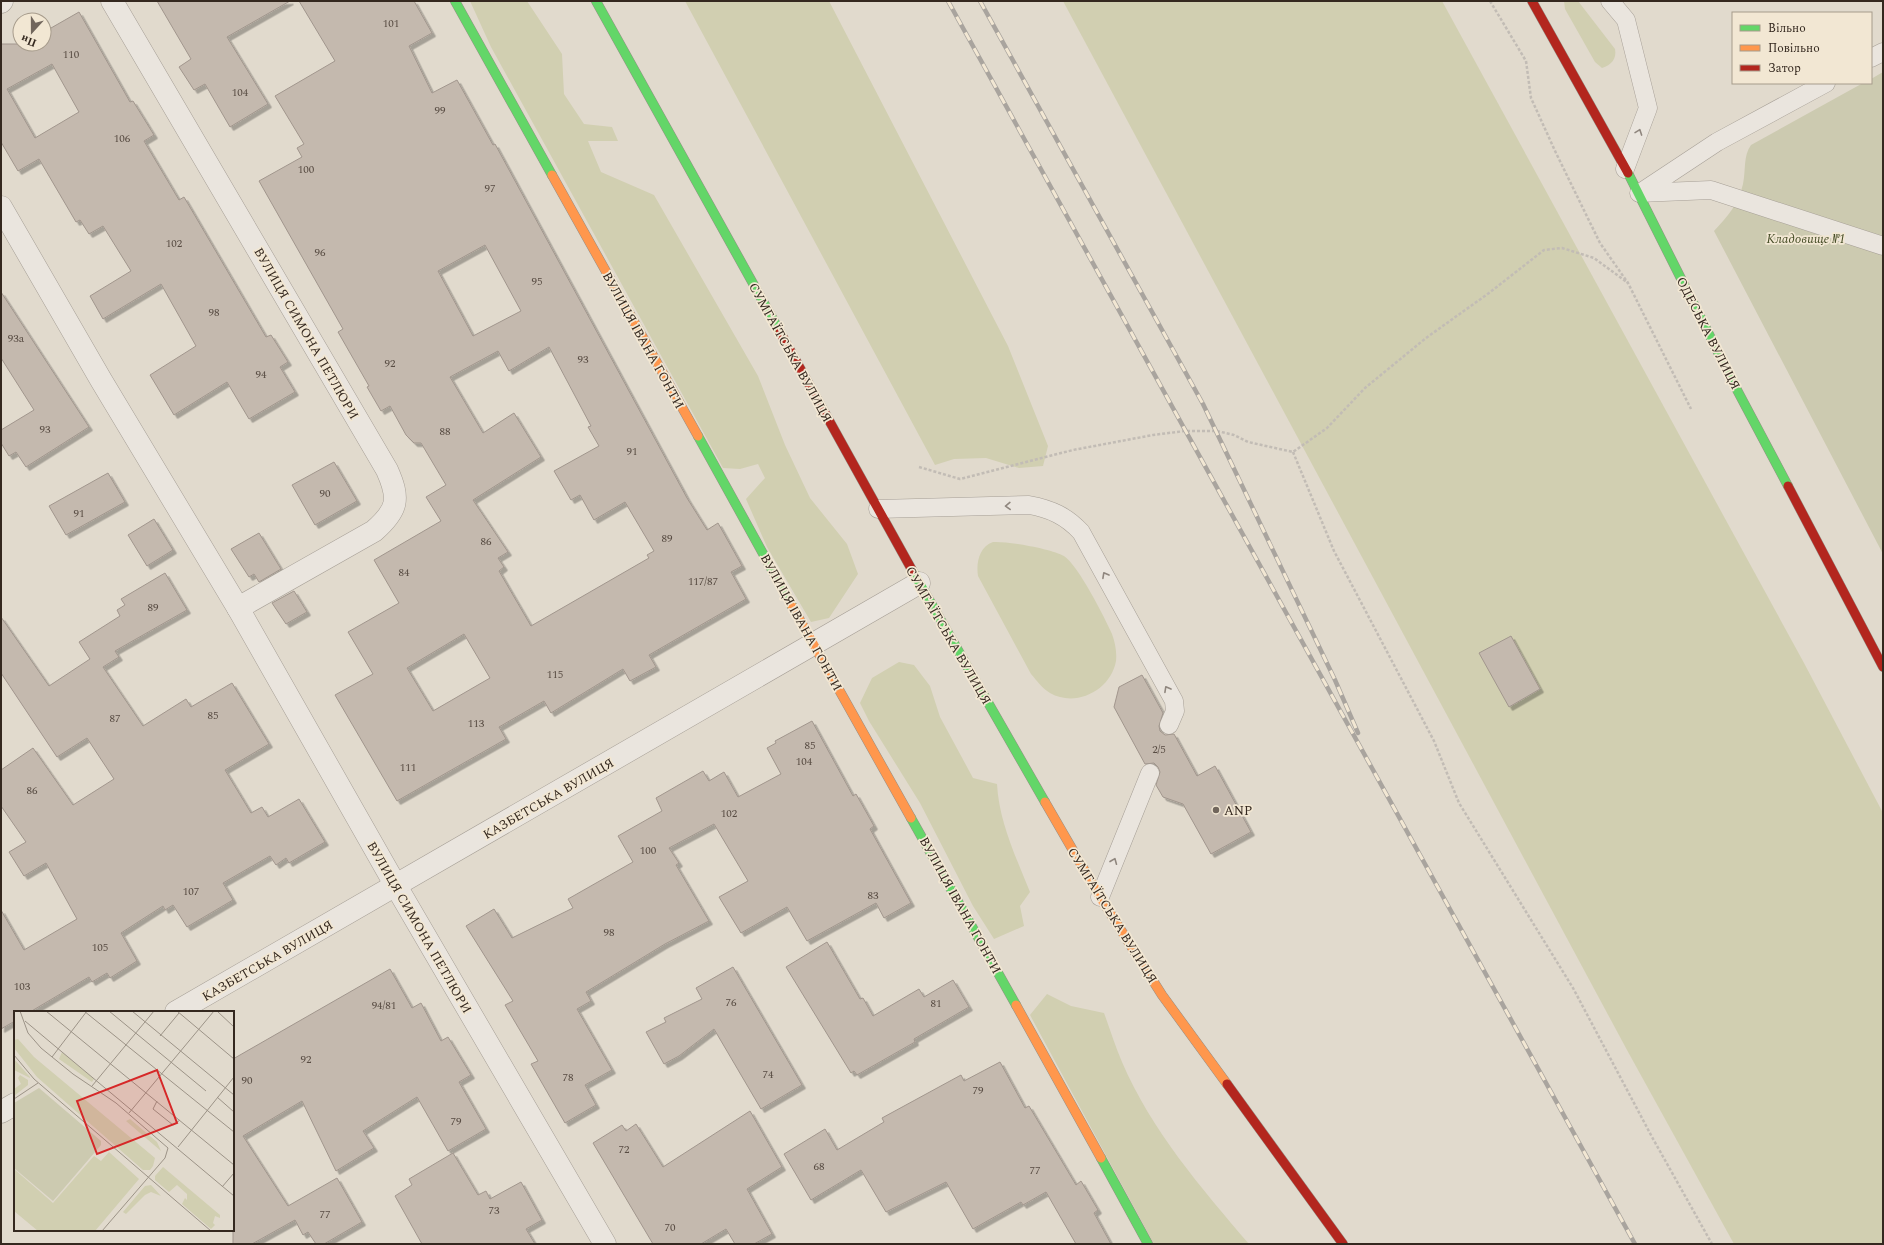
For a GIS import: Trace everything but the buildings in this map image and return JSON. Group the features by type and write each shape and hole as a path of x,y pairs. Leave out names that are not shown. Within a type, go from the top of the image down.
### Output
{"main road":[{"name":"ВУЛИЦЯ ІВАНА ГОНТИ","path":"455,1 1037,1042 1148,1244"},
{"name":"СУМГАЇТСЬКА ВУЛИЦЯ","path":"596,1 919,583 1100,897 1162,994 1343,1244"},
{"name":"ОДЕСЬКА ВУЛИЦЯ","path":"1532,1 1639,193 1736,388 1883,667"}],"street":[{"name":"ВУЛИЦЯ СИМОНА ПЕТЛЮРИ","path":"112,1 379,456 395,487 395,504 387,519 374,530 238,608"},
{"name":"ВУЛИЦЯ СИМОНА ПЕТЛЮРИ","path":"1,206 101,380 238,608 396,886 605,1244"},
{"name":"КАЗБЕТСЬКА ВУЛИЦЯ","path":"178,1011 919,583"},
{"path":"1,1112 14,1105"}],"lane":[{"path":"1610,1 1626,20 1648,108 1625,169"},
{"path":"1872,58 1883,52"},
{"path":"1639,193 1717,142 1824,84"},
{"path":"1639,193 1712,190 1883,246"},
{"path":"878,509 1029,505 1059,513 1081,532 1174,701 1175,711 1169,725"},
{"path":"1100,897 1150,773"}],"path":[{"path":"1490,1 1526,61 1531,98 1600,243 1628,283 1691,409"},
{"path":"919,467 960,479 1073,450 1153,435 1185,431 1217,431 1234,435 1248,442 1293,452 1327,428 1365,388 1420,343 1489,293 1544,250 1562,248 1594,258 1628,283"},
{"path":"1293,452 1334,551 1434,741 1459,803 1573,988 1652,1137 1712,1244"}],"shaded area":[{"path":"470,1 527,1 562,54 564,94 584,124 612,127 618,141 588,141 601,172 654,195 758,376 785,445 810,498 847,544 858,574 829,618 811,622 767,547 746,499 765,478 758,464 740,469 723,468 491,47"},
{"path":"685,1 829,1 1008,346 1048,446 1043,466 1019,468 986,458 954,459 935,465"},
{"path":"1063,1 1442,1 1804,663 1883,813 1883,1244 1734,1244 1627,1050"},
{"path":"1564,1 1578,1 1615,49 1613,61 1602,68 1595,62 1565,9"},
{"path":"993,542 1030,546 1058,553 1070,561 1091,592 1104,616 1115,644 1116,661 1113,671 1100,688 1091,694 1081,697 1060,697 1047,691 1031,674 978,576 978,561 980,556 984,548"},
{"path":"899,662 914,665 930,686 940,717 973,778 997,784 998,798 1005,826 1030,892 1020,906 1024,926 994,939 973,906 920,803 869,721 860,703 872,678"},
{"path":"1047,994 1071,1006 1104,1013 1122,1062 1147,1111 1179,1158 1213,1202 1249,1244 1154,1244 1030,1015"}],"green space":[{"name":"Кладовище №1","path":"1883,72 1883,554 1714,231 1728,215 1738,198 1743,184 1748,149 1751,145 1861,84 1872,84 1872,78"}],"railway":[{"path":"948,1 1635,1244"},
{"path":"980,1 1203,404 1335,680 1358,733"}],"traffic: fast":[{"path":"455,1 552,175"},
{"path":"596,1 780,332"},
{"path":"1628,173 1736,388 1788,486"},
{"path":"698,436 792,606"},
{"path":"912,570 1045,802"},
{"path":"911,818 1016,1005"},
{"path":"1101,1158 1148,1244"}],"traffic: slow":[{"path":"552,175 698,436"},
{"path":"792,606 911,818"},
{"path":"1045,802 1100,897 1162,995 1227,1084"},
{"path":"1016,1005 1101,1158"}],"traffic: jam":[{"path":"1532,1 1628,173"},
{"path":"780,332 912,570"},
{"path":"1788,486 1883,667"},
{"path":"1227,1084 1343,1244"}],"place":[{"name":"ANP","path":"1216,810"}]}
